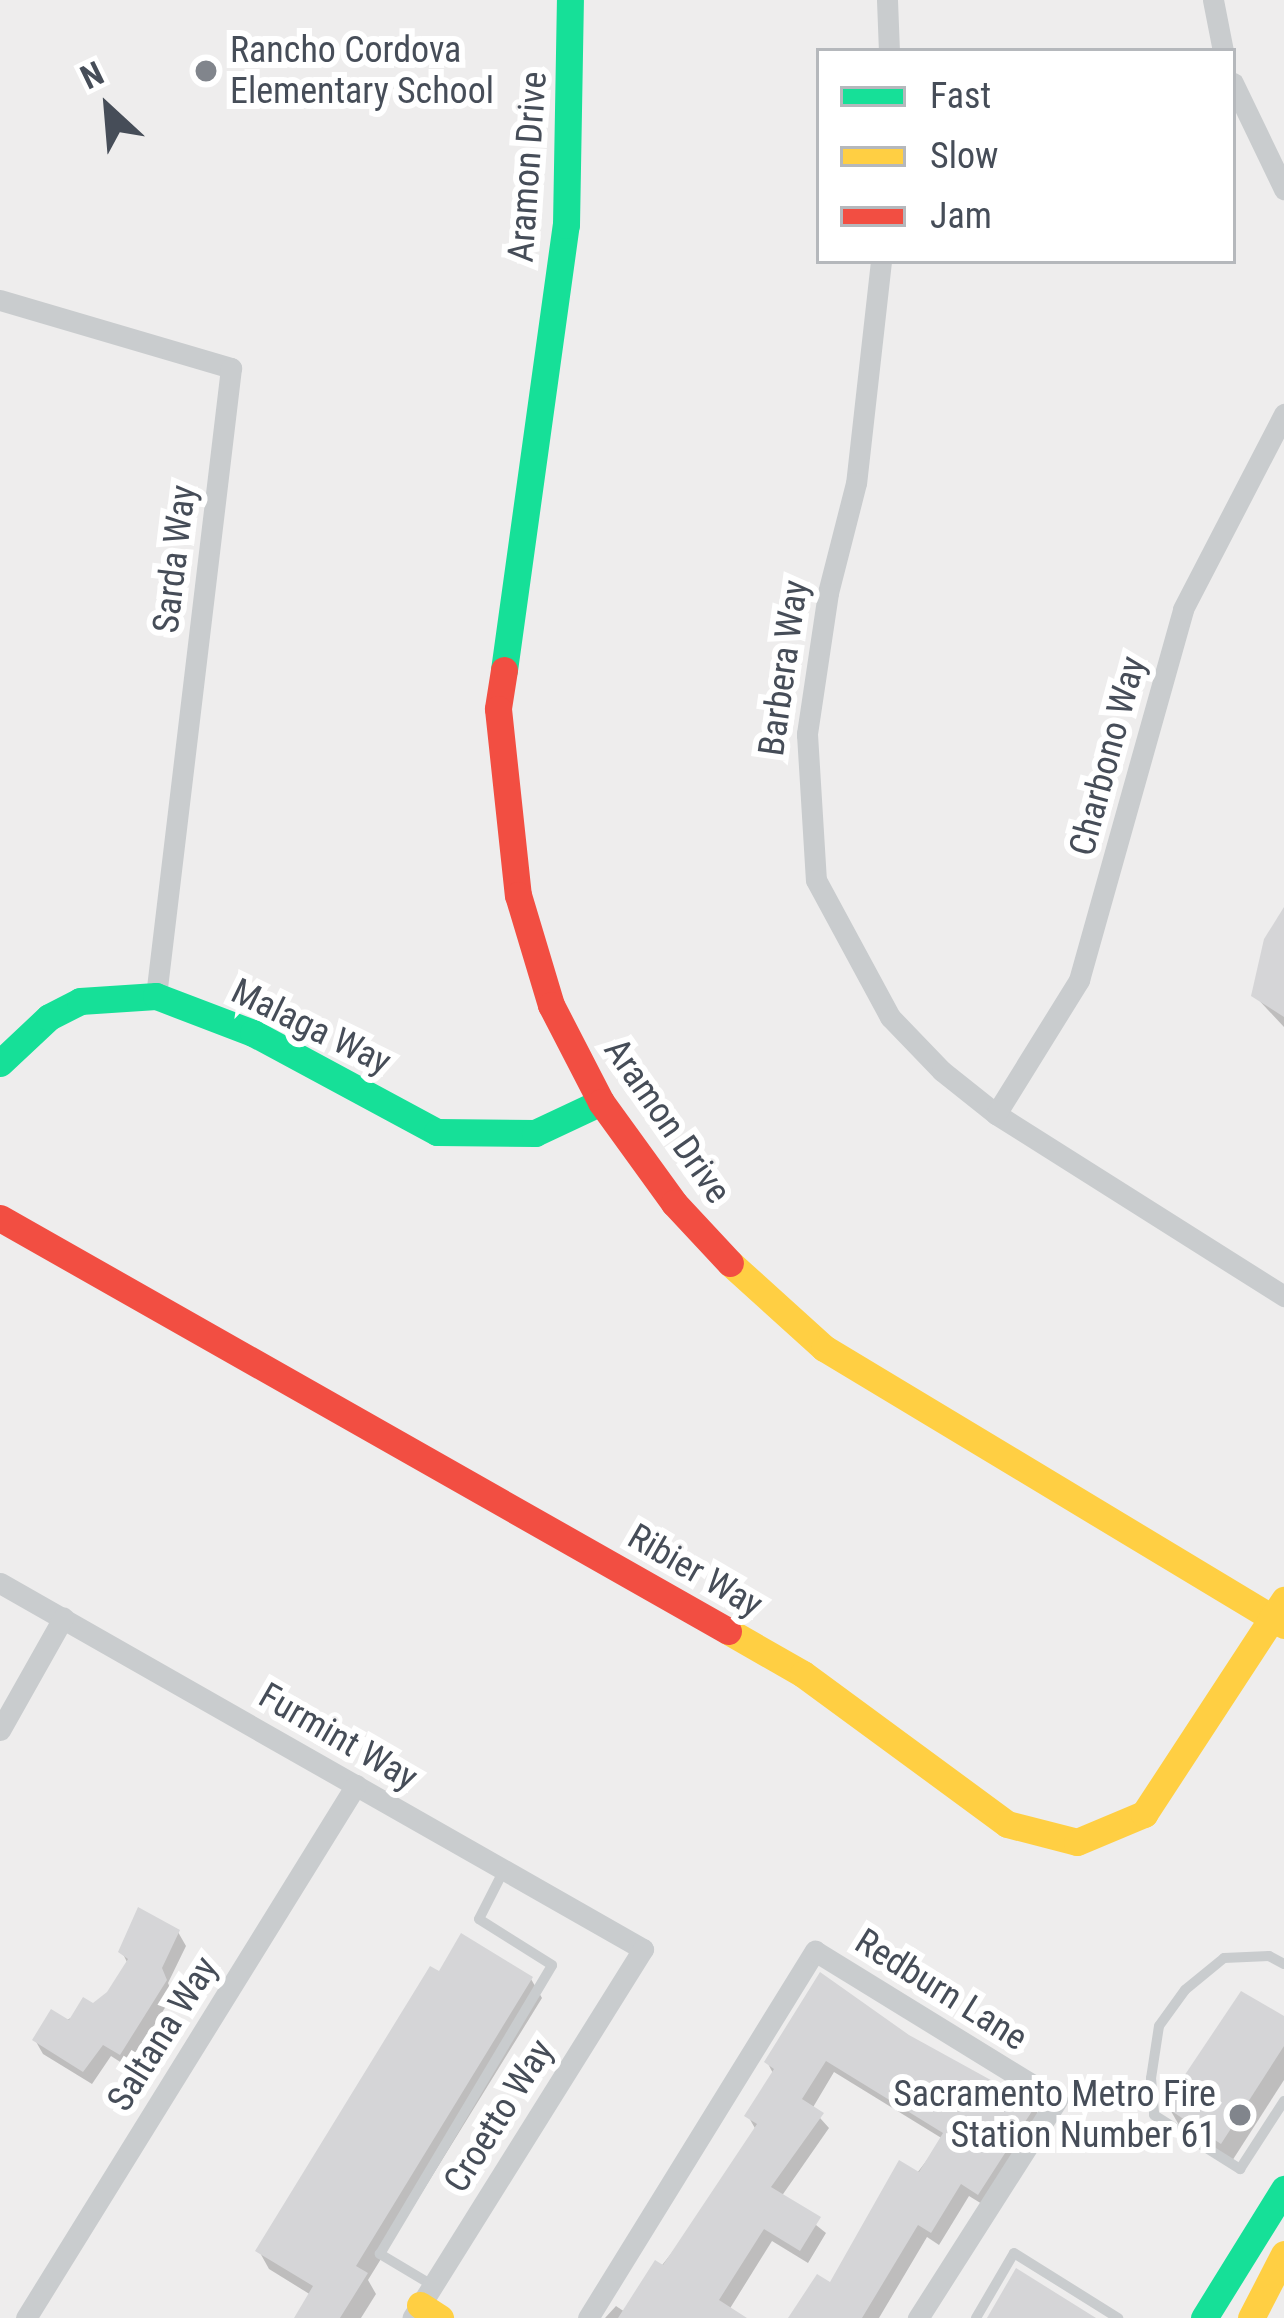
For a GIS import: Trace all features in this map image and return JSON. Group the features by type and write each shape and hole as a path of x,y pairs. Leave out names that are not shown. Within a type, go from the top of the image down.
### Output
{"street":[{"name":"Aramon Drive","path":"570,0 566,225 498,709 518,896 551,1005 601,1102 708,1243 824,1348 1280,1614"},
{"path":"887,0 890,48"},
{"path":"1213,0 1222,48"},
{"path":"1236,89 1284,190"},
{"name":"Barbera Way","path":"881,264 856,483 828,593 807,734 816,880 890,1017 996,1114 1284,1296"},
{"name":"Sarda Way","path":"0,300 231,368 156,996"},
{"name":"Charbono Way","path":"996,1114 1047,1042 1078,980 1184,609 1234,497 1284,414"},
{"name":"Malaga Way","path":"0,1063 80,1000 156,996 253,1033 437,1132 535,1133 601,1102"},
{"name":"Ribier Way","path":"0,1218 803,1674 1006,1824 1077,1842 1144,1814 1280,1614"},
{"name":"Furmint Way","path":"0,1583 643,1949"},
{"path":"0,1730 63,1618"},
{"name":"Saltana Way","path":"26,2318 356,1785"},
{"name":"Croetto Way","path":"426,2307 643,1949"},
{"name":"Redburn Lane","path":"588,2318 815,1951 1057,2100 918,2318"},
{"path":"1204,2318 1284,2189"},
{"path":"1250,2318 1284,2254"}],"lane":[{"path":"426,2307 380,2254 552,1965 479,1918 504,1870"},
{"path":"1283,2105 1240,2169 1154,2115 1151,2078 1159,2026 1185,1990 1224,1958 1269,1956 1284,1964"},
{"path":"976,2318 1014,2253 1118,2318"}],"building":[{"path":"1284,907 1284,1017 1251,996 1264,939"},
{"path":"138,1907 180,1930 162,1968 167,1980 120,2055 103,2045 83,2072 32,2040 51,2009 69,2020 83,1997 93,2003 107,1992 128,1959 118,1952"},
{"path":"461,1933 533,1977 356,2266 368,2273 340,2318 294,2318 313,2286 255,2251 430,1966 439,1971"},
{"path":"820,1972 909,2035 1036,2105 978,2195 961,2184 931,2233 918,2225 862,2318 788,2318 817,2274 830,2282 899,2160 919,2172 943,2133 826,2061 802,2099 824,2113 771,2187 821,2217 800,2251 764,2229 719,2300 747,2318 618,2318 655,2260 663,2265 757,2124 744,2116 774,2069 764,2062"},
{"path":"1241,1991 1284,2016 1284,2046 1221,2144 1164,2106"},
{"path":"1016,2268 1096,2318 987,2318"}],"traffic: fast":[{"path":"504,670 566,225 570,0"},
{"path":"0,1063 49,1017 80,1001 156,996 253,1033 437,1132 535,1133 601,1102"},
{"path":"1204,2318 1284,2189"}],"traffic: slow":[{"path":"730,1263 824,1348 1284,1625"},
{"path":"728,1631 803,1674 1007,1824 1077,1842 1144,1814 1284,1600"},
{"path":"1251,2318 1284,2254"},
{"path":"420,2305 440,2318"}],"traffic: jam":[{"path":"504,670 498,709 518,895 551,1005 601,1102 674,1203 730,1263"},
{"path":"0,1218 728,1631"}],"place":[{"name":"Rancho Cordova Elementary School","path":"206,71"},
{"name":"Sacramento Metro Fire Station Number 61","path":"1240,2115"}]}
